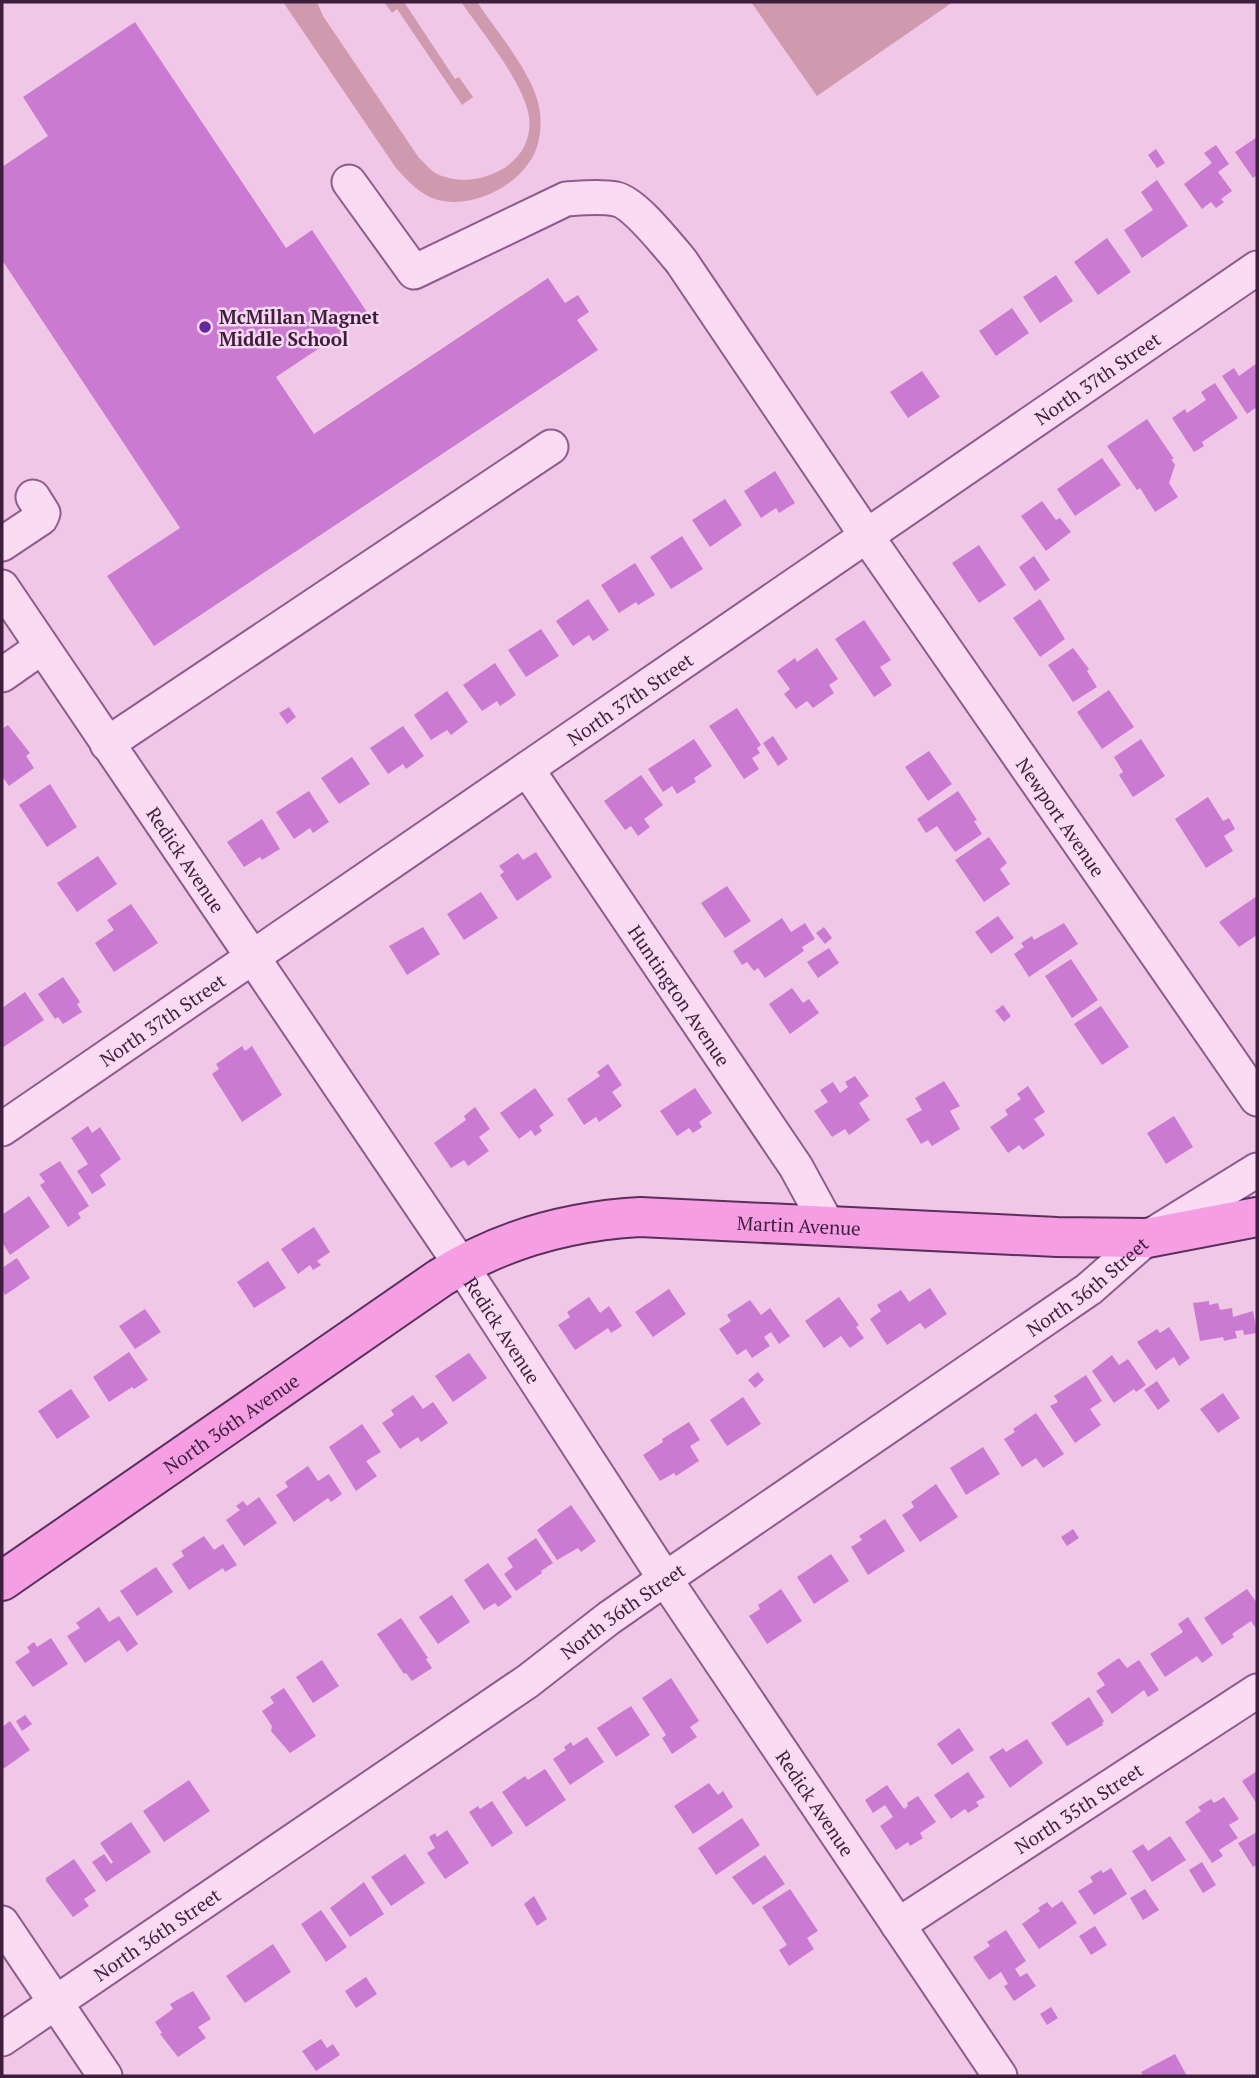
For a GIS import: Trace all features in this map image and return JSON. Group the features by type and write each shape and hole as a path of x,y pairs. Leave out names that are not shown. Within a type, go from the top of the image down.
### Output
{"main road":[{"name":"Martin Avenue","path":"461,1265 514,1241 570,1226 640,1217 1057,1237 1147,1238"},
{"name":"North 36th Street","path":"1147,1238 1257,1217"},
{"name":"North 36th Avenue","path":"2,1581 461,1265"}],"street":[{"name":"Newport Avenue","path":"349,182 414,272 566,199 593,197 620,200 647,222 681,261 866,535 1257,1099"},
{"name":"North 37th Street","path":"2,1129 1257,268"},
{"path":"107,744 551,447"},
{"path":"2,544 41,517 43,513 33,498"},
{"name":"Redick Avenue","path":"2,587 461,1265 665,1579 1000,2076"},
{"path":"2,675 42,648"},
{"name":"Huntington Avenue","path":"527,769 796,1167 827,1224"},
{"path":"1147,1238 1257,1170"},
{"name":"North 36th Street","path":"2,2039 528,1681 609,1618 1089,1289 1147,1238"},
{"name":"North 35th Street","path":"898,1924 1257,1691"},
{"path":"2,1923 105,2076"}],"shaded area":[{"path":"283,2 317,2 323,16 419,158 439,175 470,179 501,170 513,161 523,149 528,134 529,117 511,73 461,2 477,2 524,70 537,99 541,126 532,158 511,182 488,195 450,202 426,195 396,168"},
{"path":"384,2 404,2 455,79 459,77 473,97 462,105 397,9 392,13"},
{"path":"751,2 953,2 817,96"}],"building":[{"name":"McMillan Magnet Middle School","path":"135,22 286,248 312,230 369,315 276,377 314,434 548,278 565,303 578,295 589,312 577,320 598,350 154,646 107,576 180,528 2,260 2,167 48,136 23,97"},
{"path":"1257,137 1257,175 1253,178 1235,152"},
{"path":"1216,145 1229,164 1218,172 1232,191 1221,199 1224,202 1216,208 1211,202 1202,209 1184,184 1212,163 1204,153"},
{"path":"1156,149 1165,163 1157,168 1148,155"},
{"path":"1157,180 1188,226 1142,258 1124,230 1153,210 1141,192"},
{"path":"1107,238 1131,272 1098,295 1074,262"},
{"path":"1056,275 1073,301 1040,323 1023,297"},
{"path":"1012,308 1029,333 996,356 979,331"},
{"path":"1257,363 1257,407 1247,414 1222,376 1234,368 1239,376"},
{"path":"922,371 940,397 908,418 890,392"},
{"path":"1215,383 1238,418 1202,442 1204,446 1194,452 1172,418 1185,409 1187,413 1206,400 1201,392"},
{"path":"1147,419 1174,459 1171,459 1175,465 1169,483 1178,497 1155,512 1107,446"},
{"path":"1102,458 1121,485 1075,516 1057,489"},
{"path":"775,471 795,503 779,513 776,508 761,518 744,491"},
{"path":"725,499 742,525 710,547 692,520"},
{"path":"1042,501 1056,520 1060,518 1071,532 1046,551 1021,516"},
{"path":"682,536 703,569 671,589 650,557"},
{"path":"979,545 1006,585 979,603 952,563"},
{"path":"1034,556 1050,580 1035,591 1019,567"},
{"path":"635,563 655,595 638,605 636,602 619,613 601,585"},
{"path":"588,599 609,630 593,641 589,635 573,646 556,621"},
{"path":"1040,599 1065,639 1040,657 1013,618"},
{"path":"864,620 891,660 880,667 892,685 874,697 835,639"},
{"path":"541,629 559,656 526,677 508,650"},
{"path":"817,648 838,679 829,685 834,693 813,708 807,701 796,709 784,694 790,689 777,671 795,658 797,662"},
{"path":"1073,648 1089,669 1087,671 1097,687 1073,702 1048,665"},
{"path":"495,663 516,695 500,706 497,701 482,711 463,685"},
{"path":"1109,690 1134,727 1102,749 1077,712"},
{"path":"447,691 468,722 451,735 447,730 431,740 414,715"},
{"path":"289,707 296,717 287,724 279,713"},
{"path":"737,708 761,745 757,748 760,753 752,758 759,769 744,779 709,726"},
{"path":"8,725 30,753 26,756 34,768 9,786 2,776 2,729"},
{"path":"403,726 424,756 406,769 403,764 388,774 370,748"},
{"path":"773,736 788,759 778,766 763,743"},
{"path":"694,739 712,766 694,778 696,782 677,794 672,786 663,792 648,769"},
{"path":"1141,739 1165,776 1133,797 1119,775 1123,772 1114,757"},
{"path":"929,751 952,784 928,801 905,767"},
{"path":"352,757 370,784 339,804 321,778"},
{"path":"641,775 663,805 644,819 650,827 638,836 631,826 625,830 604,801"},
{"path":"50,784 77,827 47,847 19,805"},
{"path":"309,791 329,822 313,833 310,828 294,839 276,812"},
{"path":"958,791 977,820 974,821 982,834 955,852 937,826 926,833 917,819"},
{"path":"1208,797 1223,821 1229,818 1235,829 1224,836 1233,851 1206,868 1175,819"},
{"path":"262,819 280,849 244,867 227,842"},
{"path":"989,837 1007,863 1000,869 1010,884 984,902 955,860"},
{"path":"536,852 552,877 517,901 500,875 504,872 499,866 518,853 523,860"},
{"path":"98,856 117,884 77,912 57,883"},
{"path":"727,886 751,921 725,938 701,903"},
{"path":"481,892 498,918 464,940 447,914"},
{"path":"1257,896 1257,935 1239,947 1219,922"},
{"path":"131,904 158,943 114,972 95,943 114,930 107,920"},
{"path":"998,916 1014,938 991,954 975,932"},
{"path":"782,918 791,932 805,923 815,939 802,947 804,951 765,978 758,968 754,971 747,962 742,965 733,951"},
{"path":"1064,923 1078,944 1029,977 1014,954 1024,947 1021,943 1032,936 1034,940"},
{"path":"423,927 440,954 407,975 389,946"},
{"path":"824,927 832,938 825,944 816,933"},
{"path":"829,948 839,963 818,978 807,962"},
{"path":"1071,959 1098,1000 1072,1018 1045,976"},
{"path":"63,977 80,1002 77,1004 82,1012 63,1024 58,1017 55,1019 38,994"},
{"path":"792,988 803,1003 809,999 819,1013 790,1034 769,1004"},
{"path":"25,992 44,1020 2,1048 2,1008"},
{"path":"1003,1005 1011,1016 1004,1022 995,1011"},
{"path":"1101,1006 1129,1047 1102,1065 1074,1024"},
{"path":"242,1046 245,1051 252,1046 282,1095 242,1122 212,1074 219,1069 216,1064"},
{"path":"608,1064 622,1085 612,1092 622,1106 599,1122 596,1117 584,1125 567,1099 600,1076 597,1072"},
{"path":"855,1076 869,1096 859,1103 870,1120 849,1135 845,1129 832,1137 814,1111 828,1102 820,1090 833,1082 840,1093 848,1087 845,1082"},
{"path":"944,1081 960,1106 950,1111 960,1129 932,1146 928,1140 921,1144 906,1119 922,1110 915,1098"},
{"path":"1028,1086 1045,1112 1034,1119 1045,1135 1023,1150 1019,1145 1008,1153 990,1127 1008,1115 1005,1110 1021,1099 1017,1094"},
{"path":"535,1088 554,1115 539,1126 542,1131 535,1136 531,1130 519,1139 500,1113"},
{"path":"695,1088 712,1113 699,1122 702,1127 693,1133 689,1128 677,1136 660,1111"},
{"path":"475,1107 490,1129 479,1137 489,1151 468,1166 464,1160 451,1168 434,1143 466,1120 464,1116"},
{"path":"1174,1116 1193,1147 1166,1164 1147,1133"},
{"path":"88,1126 92,1133 100,1127 121,1159 100,1175 106,1185 92,1194 77,1171 88,1164 71,1138"},
{"path":"60,1161 89,1206 78,1213 81,1218 68,1227 40,1185 45,1182 39,1174"},
{"path":"29,1196 50,1227 10,1255 2,1242 2,1215"},
{"path":"314,1227 330,1252 317,1261 321,1265 313,1270 310,1265 298,1274 281,1249"},
{"path":"17,1258 30,1278 5,1295 2,1290 2,1268"},
{"path":"268,1261 286,1288 254,1308 237,1282"},
{"path":"930,1288 947,1314 925,1329 920,1323 887,1345 870,1319 881,1311 877,1305 901,1290 909,1302"},
{"path":"669,1289 686,1314 653,1337 635,1312"},
{"path":"589,1297 600,1313 609,1306 622,1326 611,1333 608,1328 575,1350 558,1325 570,1317 567,1312"},
{"path":"839,1297 859,1325 856,1327 864,1338 850,1348 841,1336 824,1348 805,1321"},
{"path":"750,1300 761,1315 770,1308 790,1336 779,1344 771,1332 764,1337 770,1346 752,1358 746,1349 737,1355 719,1329 731,1321 727,1315"},
{"path":"1209,1301 1209,1305 1218,1303 1220,1310 1232,1308 1233,1317 1253,1311 1257,1333 1244,1335 1243,1330 1235,1331 1237,1338 1224,1341 1223,1337 1200,1341 1193,1303"},
{"path":"145,1309 161,1332 135,1349 119,1326"},
{"path":"1169,1327 1190,1358 1179,1366 1174,1357 1156,1370 1137,1342 1157,1329 1160,1333"},
{"path":"129,1352 148,1380 109,1402 93,1377"},
{"path":"469,1353 487,1378 453,1402 435,1376"},
{"path":"1112,1355 1119,1365 1128,1359 1146,1385 1136,1392 1134,1389 1114,1403 1092,1371"},
{"path":"758,1372 764,1380 755,1388 748,1380"},
{"path":"1086,1375 1102,1401 1090,1409 1101,1425 1075,1443 1050,1406 1058,1402 1054,1396"},
{"path":"1157,1381 1170,1401 1158,1410 1144,1390"},
{"path":"71,1389 90,1417 57,1439 38,1411"},
{"path":"1223,1393 1240,1418 1218,1433 1200,1409"},
{"path":"413,1395 423,1409 433,1402 448,1423 421,1442 418,1437 400,1449 382,1423 394,1415 391,1410"},
{"path":"743,1397 761,1424 727,1446 710,1420"},
{"path":"1036,1413 1064,1454 1043,1468 1036,1458 1022,1467 1004,1439"},
{"path":"689,1422 700,1440 690,1446 699,1461 676,1476 674,1473 660,1481 643,1455"},
{"path":"362,1424 381,1452 366,1461 377,1476 356,1491 329,1447"},
{"path":"983,1447 1000,1474 966,1495 950,1468"},
{"path":"308,1466 318,1481 329,1474 342,1494 331,1502 328,1498 294,1522 276,1495 288,1487 285,1482"},
{"path":"936,1484 958,1517 920,1542 902,1515 914,1507 911,1502"},
{"path":"259,1497 277,1523 244,1546 226,1520 240,1510 236,1506 243,1501 247,1506"},
{"path":"571,1505 596,1541 581,1552 578,1548 557,1560 537,1530"},
{"path":"885,1519 905,1551 868,1575 851,1547 862,1540 859,1536"},
{"path":"1073,1529 1079,1538 1067,1546 1061,1537"},
{"path":"204,1536 214,1550 223,1544 237,1565 225,1572 223,1568 189,1590 172,1564 184,1556 181,1551"},
{"path":"536,1538 553,1563 516,1591 504,1574 513,1567 507,1558"},
{"path":"831,1554 849,1581 814,1604 797,1577"},
{"path":"488,1563 512,1597 498,1607 495,1603 484,1610 464,1580"},
{"path":"156,1567 173,1592 137,1616 120,1591"},
{"path":"781,1589 802,1621 767,1644 749,1616 760,1609 758,1605"},
{"path":"1247,1589 1257,1603 1257,1630 1251,1621 1222,1645 1204,1618"},
{"path":"452,1595 470,1622 438,1644 419,1617"},
{"path":"99,1607 109,1622 119,1616 138,1644 127,1652 119,1640 85,1663 67,1636 80,1628 76,1623"},
{"path":"1188,1617 1213,1655 1202,1663 1197,1656 1165,1677 1150,1654 1183,1632 1178,1624"},
{"path":"401,1618 432,1668 412,1681 404,1674 377,1634"},
{"path":"51,1638 68,1664 33,1687 15,1662 30,1652 27,1647 34,1642 37,1647"},
{"path":"1119,1658 1127,1668 1139,1660 1159,1690 1148,1697 1144,1690 1112,1714 1096,1691 1105,1685 1097,1673"},
{"path":"322,1660 339,1686 313,1703 296,1677"},
{"path":"671,1678 699,1721 690,1727 697,1737 672,1754 662,1738 666,1735 642,1698"},
{"path":"284,1688 316,1736 290,1753 271,1731 272,1726 262,1711 274,1703 270,1697"},
{"path":"1089,1697 1104,1721 1103,1725 1067,1746 1051,1723"},
{"path":"631,1706 650,1735 616,1757 597,1728"},
{"path":"25,1715 32,1724 22,1731 16,1721"},
{"path":"10,1721 30,1750 3,1769 2,1727"},
{"path":"959,1728 974,1750 952,1765 937,1744"},
{"path":"587,1737 604,1762 570,1785 553,1759 566,1750 564,1747 571,1742 573,1746"},
{"path":"1027,1739 1043,1763 1010,1788 989,1757 1003,1748 1006,1752"},
{"path":"545,1769 566,1800 526,1827 502,1792 525,1776 528,1780"},
{"path":"1257,1771 1257,1804 1242,1781"},
{"path":"968,1772 985,1797 976,1802 979,1806 968,1813 965,1809 951,1819 934,1795"},
{"path":"189,1780 210,1811 164,1842 143,1811"},
{"path":"709,1783 718,1795 723,1791 733,1807 693,1834 674,1806"},
{"path":"887,1785 904,1809 908,1806 907,1803 918,1796 936,1822 920,1833 923,1838 910,1846 908,1842 896,1850 880,1826 893,1817 885,1805 873,1813 865,1800"},
{"path":"1224,1797 1239,1819 1229,1825 1238,1838 1219,1850 1223,1856 1212,1863 1185,1822 1201,1811 1198,1807 1211,1799 1214,1803"},
{"path":"492,1801 513,1833 492,1847 469,1812"},
{"path":"742,1818 760,1845 716,1875 698,1848"},
{"path":"131,1822 151,1852 106,1882 92,1862 104,1854 111,1864 113,1862 100,1843"},
{"path":"447,1830 469,1863 445,1879 427,1853 435,1848 429,1837 435,1833 437,1837"},
{"path":"1257,1832 1257,1865 1253,1867 1238,1843"},
{"path":"1170,1836 1186,1860 1152,1882 1132,1851 1143,1844 1148,1851"},
{"path":"405,1854 425,1883 391,1906 371,1877"},
{"path":"765,1855 785,1884 753,1905 732,1877"},
{"path":"74,1859 96,1891 84,1899 89,1906 73,1917 46,1878"},
{"path":"1202,1862 1216,1885 1203,1893 1189,1870"},
{"path":"1111,1868 1127,1894 1094,1915 1078,1891 1093,1882 1090,1877 1101,1870 1103,1873"},
{"path":"364,1882 384,1914 350,1937 330,1908"},
{"path":"790,1889 818,1931 807,1938 814,1949 789,1966 779,1950 787,1945 762,1907"},
{"path":"1145,1889 1159,1910 1143,1920 1130,1898"},
{"path":"534,1896 547,1919 537,1926 524,1904"},
{"path":"1062,1901 1077,1923 1039,1949 1022,1924 1040,1911 1038,1908 1047,1902 1052,1908"},
{"path":"321,1910 347,1947 326,1962 301,1924"},
{"path":"1095,1926 1107,1945 1091,1955 1079,1936"},
{"path":"1006,1930 1026,1961 1015,1969 1020,1977 1027,1973 1036,1986 1014,2001 1004,1986 1008,1984 1001,1972 989,1980 973,1957 990,1946 987,1942"},
{"path":"273,1944 291,1972 245,2003 226,1976"},
{"path":"366,1977 377,1994 356,2008 345,1991"},
{"path":"193,1991 211,2019 198,2027 206,2038 178,2057 160,2034 162,2033 155,2022 173,2009 170,2004"},
{"path":"1051,2007 1058,2018 1047,2025 1040,2014"},
{"path":"321,2039 327,2048 333,2044 340,2055 316,2071 302,2051"},
{"path":"1175,2054 1187,2076 1143,2076 1141,2072"}],"place":[{"name":"McMillan Magnet Middle School","path":"205,327"}]}
